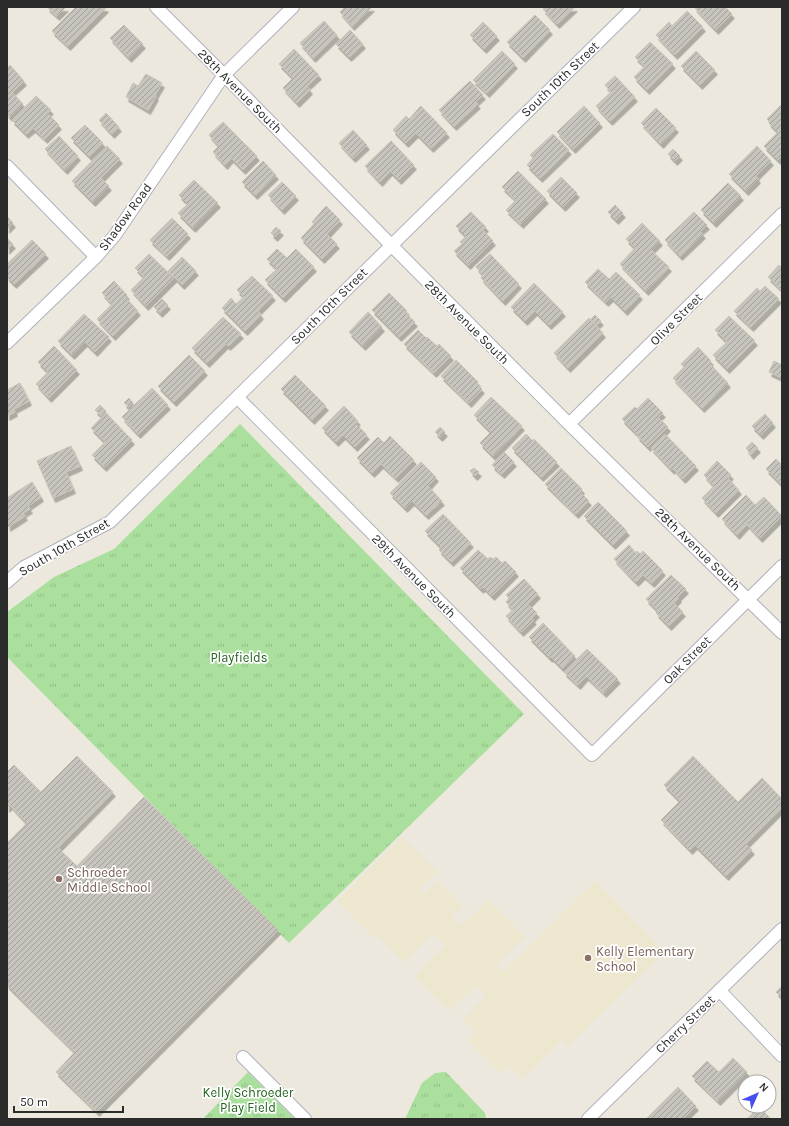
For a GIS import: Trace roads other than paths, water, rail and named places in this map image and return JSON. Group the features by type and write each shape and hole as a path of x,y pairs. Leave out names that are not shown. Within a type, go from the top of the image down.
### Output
{"street":[{"name":"28th Avenue South","path":"156,7 569,424 782,633"},
{"name":"Shadow Road","path":"7,343 96,257 115,235 224,75 293,7"},
{"name":"South 10th Street","path":"7,582 24,567 110,522 634,7"},
{"path":"7,166 96,257"},
{"name":"Olive Street","path":"569,424 782,214"},
{"name":"29th Avenue South","path":"237,397 592,755"},
{"name":"Oak Street","path":"592,755 782,566"},
{"name":"Cherry Street","path":"588,1119 782,929"},
{"path":"720,991 782,1056"},
{"path":"244,1057 305,1119"}],"place":[{"name":"Schroeder Middle School","path":"59,879"},
{"name":"Kelly Elementary School","path":"588,958"}],"park label":[{"name":"Playfields","path":"239,657"},
{"name":"Kelly Schroeder Play Field","path":"248,1100"}]}
